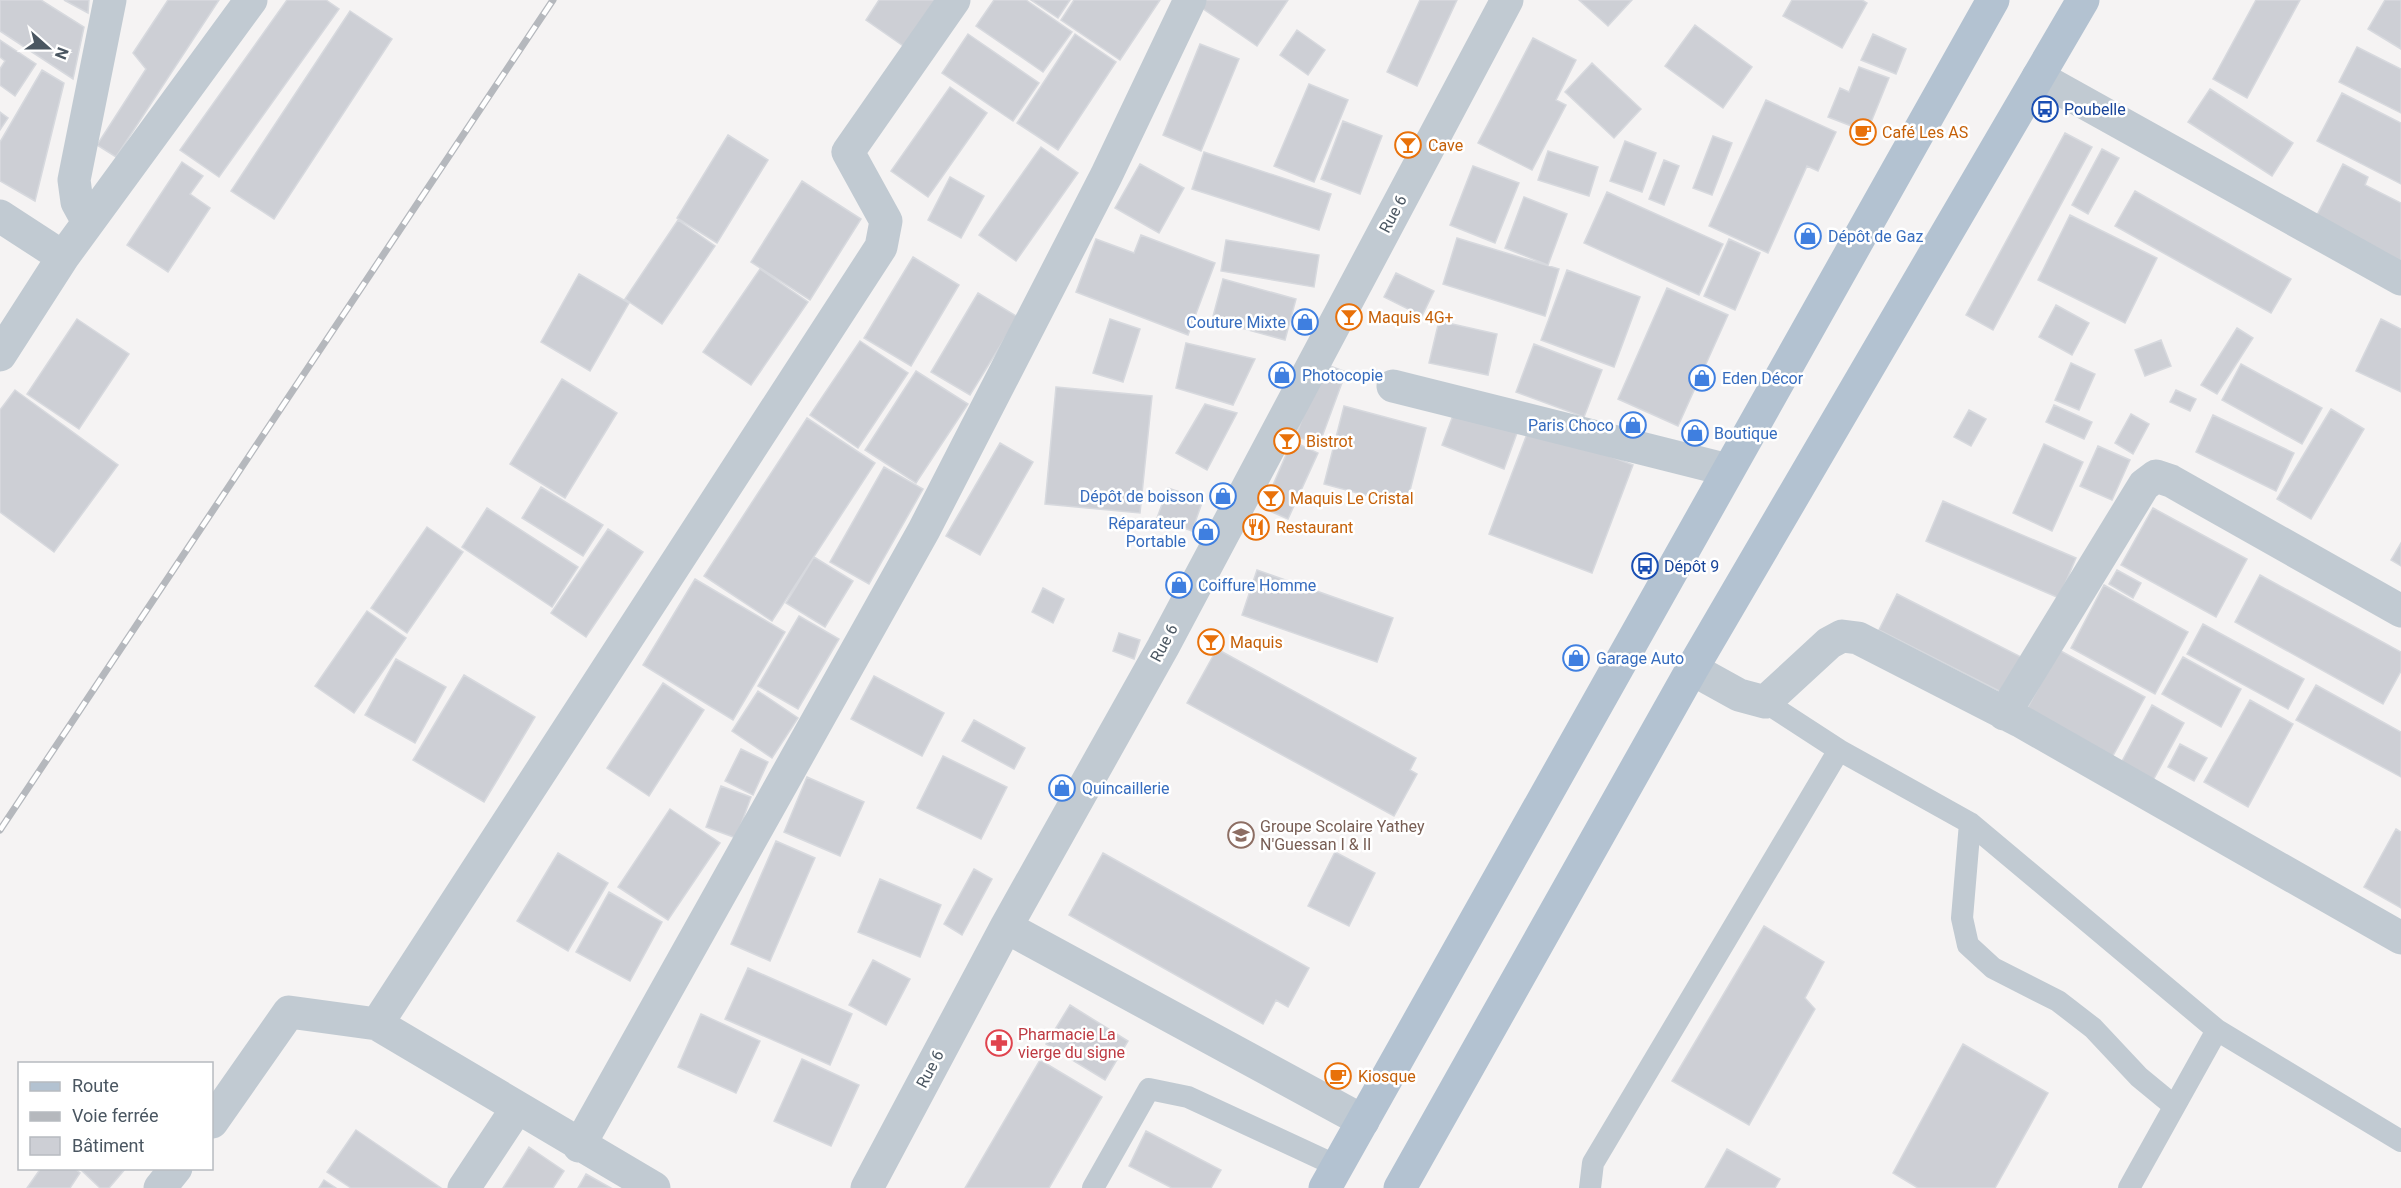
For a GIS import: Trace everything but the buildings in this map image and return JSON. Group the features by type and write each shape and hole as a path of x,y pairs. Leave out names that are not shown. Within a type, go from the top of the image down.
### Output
{"main road":[{"path":"1331,1177 1993,0"},
{"path":"1400,1188 1692,669 2083,0"}],"street":[{"path":"88,222 77,202 74,180 110,0"},
{"path":"0,355 63,257 251,0"},
{"path":"376,1024 881,247 886,221 849,152 954,0"},
{"path":"579,1146 924,530 1106,176 1190,0"},
{"name":"Rue 6","path":"867,1188 1006,927 1163,647 1507,0"},
{"path":"2038,77 2401,279"},
{"path":"0,216 63,257"},
{"path":"1393,386 1728,470"},
{"path":"2004,714 2144,485 2156,476 2171,482 2401,611"},
{"path":"1692,669 1739,694 1765,702 1829,643 1842,636 1858,638 2004,714 2401,938"},
{"path":"1006,927 1363,1121"},
{"path":"213,1121 289,1012 376,1024 579,1146 654,1188"},
{"path":"464,1188 516,1108"},
{"path":"160,1188 174,1170"}],"lane":[{"path":"1765,702 1839,750 1970,823 2217,1030 2401,1142"},
{"path":"1590,1188 1593,1163 1839,750"},
{"path":"1970,823 1962,918 1968,945 1993,968 2058,1001 2093,1028 2139,1077 2173,1105"},
{"path":"2129,1188 2173,1105 2217,1030"},
{"path":"1093,1188 1149,1089 1188,1097 1331,1177"}],"railway":[{"path":"0,830 553,0"}],"place":[{"name":"Poubelle","path":"2045,109"},
{"name":"Café Les AS","path":"1863,132"},
{"name":"Cave","path":"1408,145"},
{"name":"Dépôt de Gaz","path":"1808,236"},
{"name":"Maquis 4G+","path":"1349,317"},
{"name":"Couture Mixte","path":"1305,322"},
{"name":"Photocopie","path":"1282,375"},
{"name":"Eden Décor","path":"1702,378"},
{"name":"Paris Choco","path":"1633,425"},
{"name":"Boutique","path":"1695,433"},
{"name":"Bistrot","path":"1287,441"},
{"name":"Dépôt de boisson","path":"1223,496"},
{"name":"Maquis Le Cristal","path":"1271,498"},
{"name":"Restaurant","path":"1256,527"},
{"name":"Réparateur Portable","path":"1206,532"},
{"name":"Dépôt 9","path":"1645,566"},
{"name":"Coiffure Homme","path":"1179,585"},
{"name":"Maquis","path":"1211,642"},
{"name":"Garage Auto","path":"1576,658"},
{"name":"Quincaillerie","path":"1062,788"},
{"name":"Groupe Scolaire Yathey N'Guessan I & II","path":"1241,835"},
{"name":"Pharmacie La vierge du signe","path":"999,1043"},
{"name":"Kiosque","path":"1338,1076"}]}
